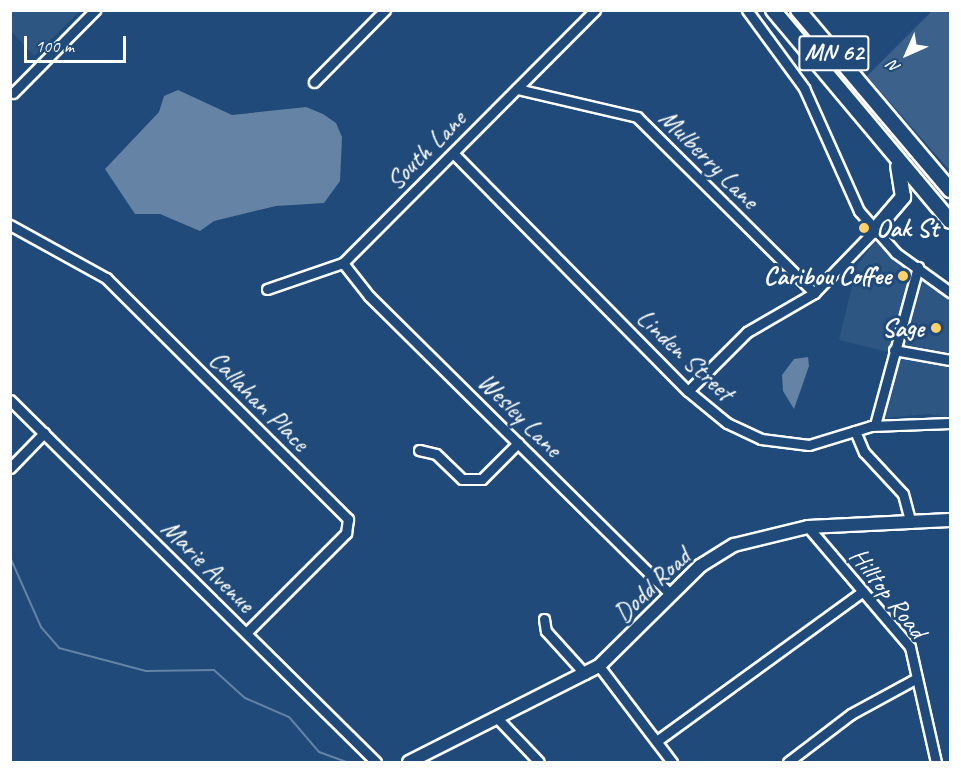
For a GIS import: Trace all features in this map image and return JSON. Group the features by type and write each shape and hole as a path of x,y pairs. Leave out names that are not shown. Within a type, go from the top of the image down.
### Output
{"highway":[{"name":"MN 62","path":"772,10 951,221"},
{"name":"MN 62","path":"798,10 951,190"},
{"path":"874,231 899,206 905,185 884,143"}],"main road":[{"name":"Dodd Road","path":"409,762 599,666 700,566 734,545 808,527 951,520"}],"street":[{"path":"12,93 95,10"},
{"path":"314,82 386,10"},
{"name":"South Lane","path":"267,289 343,263 595,10"},
{"path":"747,10 804,88 849,190 874,231 951,292"},
{"name":"Mulberry Lane","path":"517,89 638,117 814,293"},
{"name":"Linden Street","path":"453,153 710,412 761,439 809,445 875,425 951,423"},
{"name":"Callahan Place","path":"10,225 106,278 348,519 346,533 246,633"},
{"path":"688,391 747,332 814,293 874,231"},
{"name":"Wesley Lane","path":"343,263 369,296 671,595"},
{"path":"875,425 918,267"},
{"path":"894,350 951,360"},
{"name":"Marie Avenue","path":"10,400 376,762"},
{"path":"855,431 864,452 903,494 911,522"},
{"path":"10,468 44,433"},
{"path":"419,450 436,454 462,479 482,479 518,443"},
{"name":"Hilltop Road","path":"808,527 910,647 936,762"},
{"path":"658,740 863,591"},
{"path":"544,619 546,631 585,674"},
{"path":"599,666 658,740 672,762"},
{"path":"788,762 851,714 917,678"},
{"path":"498,719 539,762"}],"shaded area":[{"path":"11,10 80,11 34,56 11,31"},
{"path":"932,11 950,11 950,171 867,76"},
{"path":"178,90 232,115 306,107 323,114 336,123 342,137 340,181 324,203 276,206 214,221 200,231 160,214 135,214 105,169 159,112 164,96"},
{"path":"875,242 950,299 950,418 929,414 872,419 888,352 839,340 857,265"},
{"path":"808,357 809,366 794,409 783,391 782,375 794,359"}],"waterway":[{"path":"10,557 41,627 59,648 146,671 214,670 245,698 289,717 319,752 347,762"}],"place":[{"name":"Oak St","path":"864,228"},
{"name":"Caribou Coffee","path":"903,276"},
{"name":"Sage","path":"936,328"}]}
